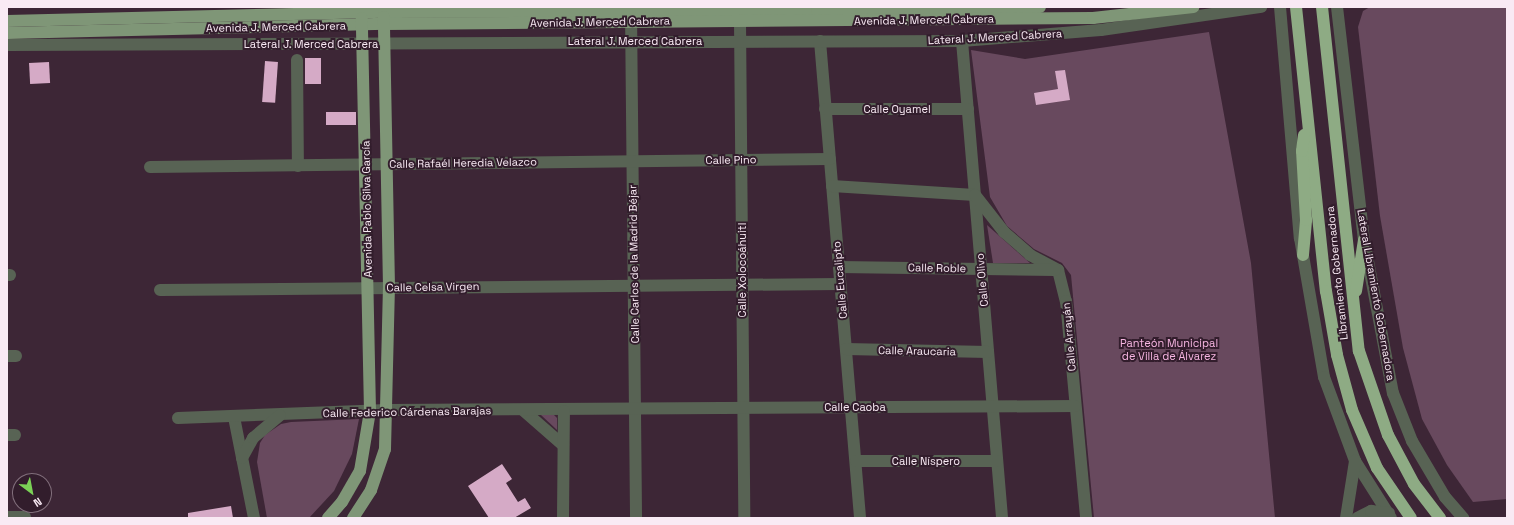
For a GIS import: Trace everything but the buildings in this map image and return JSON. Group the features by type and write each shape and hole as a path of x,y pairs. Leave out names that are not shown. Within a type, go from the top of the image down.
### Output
{"highway":[{"name":"Libramiento Gobernadora","path":"1296,7 1326,291 1337,355 1352,410 1376,468 1411,518"},
{"name":"Libramiento Gobernadora","path":"1322,7 1334,102 1353,308 1359,351 1371,392 1388,435 1414,484 1440,518"},
{"path":"1303,255 1306,220 1302,151 1307,116"},
{"path":"1353,308 1364,240"}],"main road":[{"name":"Avenida J. Merced Cabrera","path":"7,21 362,15 384,24 547,23 631,16 1040,7"},
{"name":"Avenida J. Merced Cabrera","path":"7,33 362,15 384,9 546,8 631,16 740,21 1094,18 1194,7"},
{"name":"Avenida Pablo Silva García","path":"353,518 372,490 382,456 387,410 389,288 385,164 384,9"},
{"name":"Avenida Pablo Silva García","path":"328,518 342,502 360,471 370,411 364,43 362,15"}],"street":[{"path":"1167,22 1194,7"},
{"path":"1224,7 1238,10"},
{"name":"Lateral J. Merced Cabrera","path":"7,45 631,41 962,41 1100,30 1167,22 1261,7"},
{"path":"1280,7 1292,164 1303,255 1324,377 1355,461 1390,516"},
{"name":"Lateral Libramiento Gobernadora","path":"1338,7 1364,240 1393,393 1412,441 1445,496 1463,518"},
{"path":"546,8 547,23"},
{"name":"Calle Carlos de la Madrid Béjar","path":"631,16 636,518"},
{"name":"Calle Xolocoáhuitl","path":"740,21 744,518"},
{"name":"Calle Eucalipto","path":"820,41 860,518"},
{"name":"Calle Olivo","path":"962,41 1002,518"},
{"path":"297,60 298,166"},
{"name":"Calle Oyamel","path":"825,109 968,109"},
{"name":"Calle Pino","path":"633,161 830,159"},
{"name":"Calle Rafaél Heredia Velazco","path":"150,167 633,161"},
{"path":"832,186 975,195 1004,232 1030,255 1058,270"},
{"name":"Calle Roble","path":"839,267 1058,270"},
{"name":"Calle Arrayán","path":"1058,270 1066,301 1086,518"},
{"path":"634,285 840,284"},
{"name":"Calle Celsa Virgen","path":"160,290 634,285"},
{"name":"Calle Araucaria","path":"846,349 988,352"},
{"name":"Calle Caoba","path":"635,411 851,406 993,408 1075,406"},
{"name":"Calle Federico Cárdenas Barajas","path":"178,418 387,410 635,411"},
{"path":"562,518 564,410"},
{"path":"524,411 563,445"},
{"path":"242,458 253,438 280,415"},
{"path":"234,416 254,518"},
{"name":"Calle Níspero","path":"856,461 997,462"},
{"path":"1346,518 1355,461"},
{"path":"1356,518 1371,511 1390,516"},
{"path":"7,517 25,516"}],"green space":[{"path":"1370,7 1507,7 1507,499 1473,502 1447,465 1422,419 1403,348 1380,216 1358,27 1363,11"},
{"name":"Panteón Municipal de Villa de Álvarez","path":"1209,32 1251,263 1275,518 1094,518 1071,275 1062,263 1034,249 1007,226 990,197 971,50 1025,59"},
{"path":"987,225 1030,263 993,263"},
{"path":"541,415 554,415 557,418 557,430"},
{"path":"359,419 352,454 334,491 309,518 267,518 257,462 260,443 265,435 281,424 291,422"}]}
